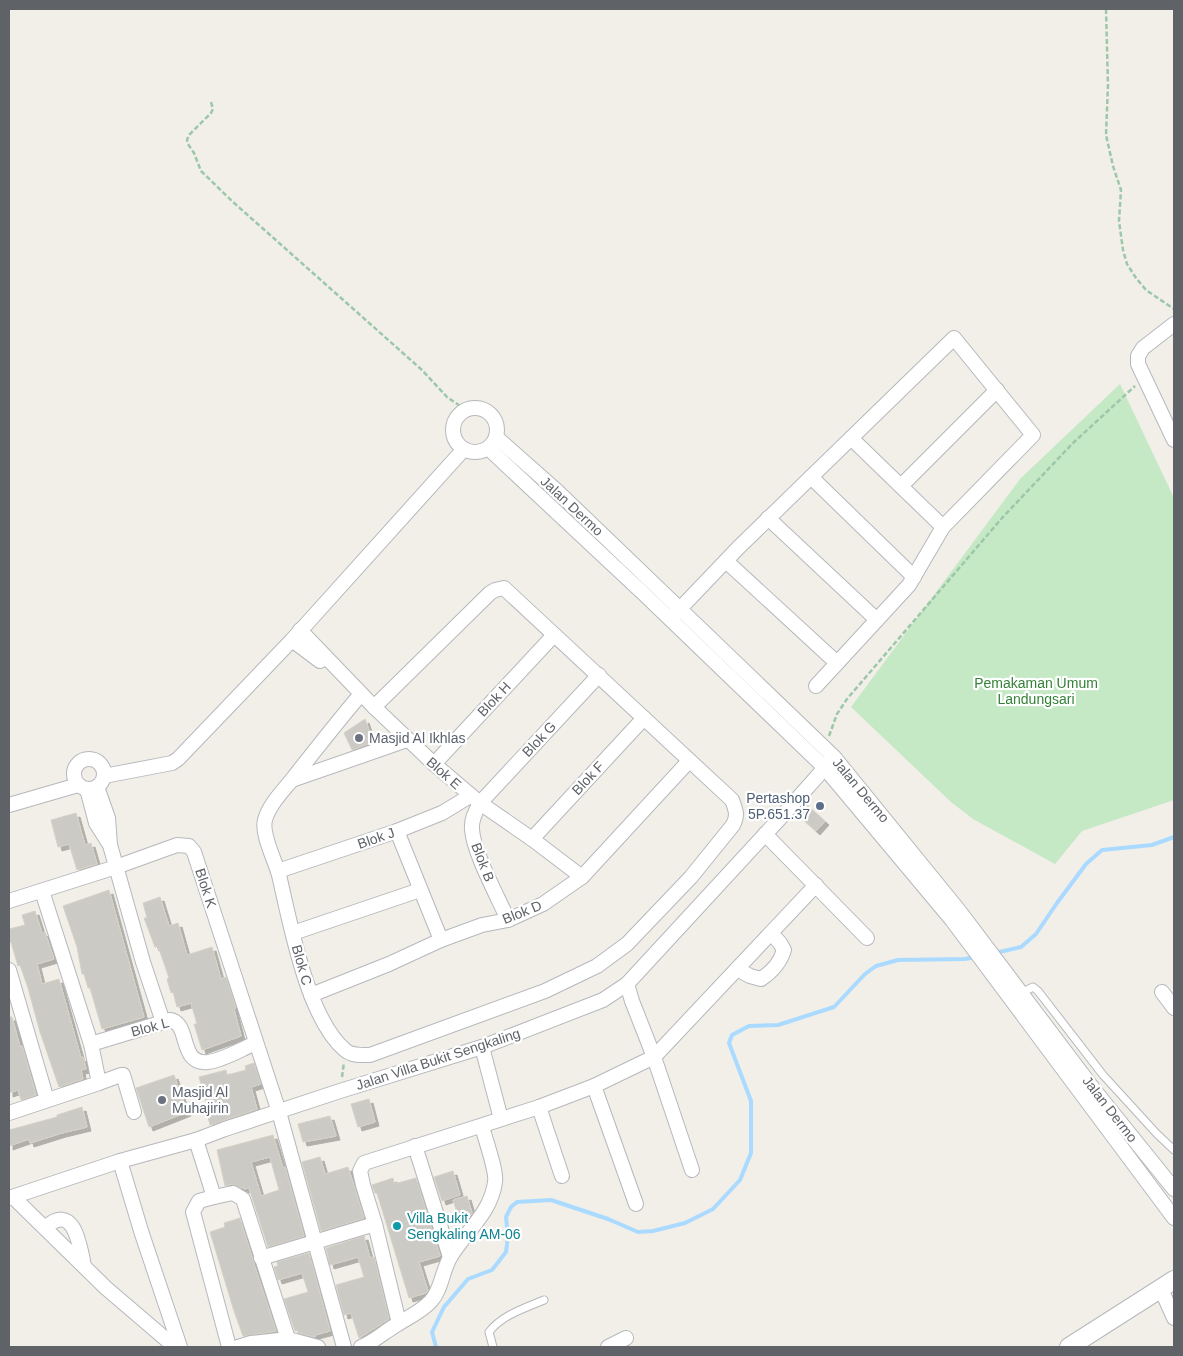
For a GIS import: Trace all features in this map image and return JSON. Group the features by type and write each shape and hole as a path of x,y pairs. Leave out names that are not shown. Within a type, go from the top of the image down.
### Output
{"street":[{"path":"1174,324 1143,348 1138,356 1138,364 1174,440"},
{"path":"675,614 768,518 954,338 1033,435 943,527 909,585 816,686"},
{"path":"901,486 996,390"},
{"path":"480,408 492,416 497,429 496,437 488,448 476,452 464,450 454,439 453,426 460,414 466,410 480,408"},
{"name":"Jalan Dermo","path":"496,437 557,491 650,590 828,758 956,916 999,974 1016,992 1090,1095 1174,1190"},
{"path":"851,438 943,527"},
{"path":"488,448 650,590"},
{"path":"9,806 172,763 178,759 296,635 464,450"},
{"path":"811,477 914,577"},
{"path":"768,518 877,620"},
{"path":"726,560 838,663"},
{"path":"346,1051 356,1056 370,1054 545,991 597,966 627,944 691,877 736,819 736,810 732,800 504,588 495,590 374,707"},
{"name":"Blok H","path":"434,764 554,634"},
{"name":"Blok E","path":"296,635 320,660 361,694 407,740 475,799 582,877"},
{"name":"Blok G","path":"475,799 599,675"},
{"name":"Blok C","path":"346,1051 325,1024 311,995 278,871 264,830 264,822 267,814 292,781 361,694"},
{"name":"Blok F","path":"532,839 644,718"},
{"path":"292,781 407,740"},
{"name":"Jalan Villa Bukit Sengkaling","path":"11,1197 120,1161 196,1140 340,1091 482,1047 603,1000 627,984 765,834 828,758"},
{"name":"Blok D","path":"311,995 389,964 441,940 482,925 508,920 543,904 582,877 689,761"},
{"path":"92,784 108,818 110,845 143,962 163,1022"},
{"name":"Blok J","path":"278,871 397,831 475,799"},
{"name":"Blok B","path":"475,799 472,829 475,845 508,920"},
{"path":"397,831 441,940"},
{"path":"765,834 867,938"},
{"name":"Blok K","path":"9,902 177,845 189,846 194,852 279,1112 344,1347"},
{"path":"399,1323 375,1224 363,1185 360,1171 364,1163 539,1107 594,1086 654,1057 816,885"},
{"path":"293,933 420,890"},
{"path":"42,891 91,1044 99,1084"},
{"path":"737,969 750,976 762,979 770,973 781,960 784,950 780,942 771,933"},
{"path":"9,970 47,1100"},
{"path":"627,984 692,1170"},
{"path":"1162,992 1174,1008"},
{"name":"Blok L","path":"91,1044 163,1022 176,1021 180,1025 186,1046 193,1058 204,1062 214,1060 256,1043"},
{"path":"482,1047 501,1119"},
{"path":"9,1113 121,1075 123,1075 134,1112"},
{"path":"594,1086 636,1204"},
{"path":"1090,1095 1174,1218"},
{"path":"539,1107 562,1176"},
{"path":"361,1347 419,1313 433,1299 450,1257 478,1221 492,1196 496,1180 482,1126"},
{"path":"196,1140 214,1196"},
{"path":"415,1146 450,1257"},
{"path":"120,1161 180,1347"},
{"path":"229,1347 193,1212 199,1201 233,1193 243,1199 288,1340"},
{"path":"11,1197 106,1288 175,1347"},
{"path":"45,1228 52,1222 59,1220 66,1220 71,1223 75,1228 85,1267"},
{"path":"261,1258 375,1224"},
{"path":"1069,1347 1168,1284 1174,1318"},
{"path":"608,1347 626,1338"},
{"path":"238,1347 251,1343 288,1340 318,1347"}],"lane":[{"path":"1016,992 1032,987 1038,991 1103,1074 1174,1150"},
{"path":"493,1347 489,1332 493,1327 503,1319 544,1300"}],"path":[{"path":"1106,9 1108,85 1106,135 1121,190 1118,221 1123,250 1136,278 1146,290 1174,309"},
{"path":"211,102 214,109 211,114 187,140 201,171 233,202 422,370 447,397 466,410"},
{"path":"828,758 831,726 847,699 1002,518 1073,444 1144,377"},
{"path":"340,1091 346,1051"}],"green space":[{"name":"Pemakaman Umum Landungsari","path":"1120,384 1174,498 1174,800 1082,831 1055,864 973,819 951,802 851,707 1020,479"}],"building":[{"name":"Masjid Al Ikhlas","path":"365,719 373,742 352,750 344,733"},
{"path":"805,803 825,821 816,831 796,813"},
{"path":"76,813 85,845 91,843 97,864 77,870 69,844 58,847 51,820"},
{"path":"109,890 144,1017 102,1029 90,988 88,988 84,974 82,974 77,947 63,906"},
{"path":"160,897 169,926 178,923 187,955 212,947 221,979 226,977 236,1008 234,1009 241,1036 202,1050 194,1024 197,1024 191,1003 177,1007 173,992 171,993 167,979 169,978 158,946 155,947 144,918 147,918 143,903"},
{"path":"35,911 42,933 45,932 54,959 37,964 42,984 59,979 81,1058 83,1057 86,1069 81,1070 83,1079 59,1087 40,1032 28,988 20,965 18,966 11,942 9,943 9,929 25,925 22,915"},
{"path":"9,1017 12,1017 36,1095 21,1100 18,1090 9,1093"},
{"path":"254,1063 261,1084 251,1087 257,1109 210,1125 206,1110 208,1109 199,1077 226,1070 227,1075 246,1070 245,1066"},
{"name":"Masjid Al Muhajirin","path":"174,1075 187,1112 149,1127 136,1088"},
{"path":"369,1099 375,1122 358,1127 351,1104"},
{"path":"82,1107 87,1127 30,1143 29,1139 9,1146 9,1130 57,1117 57,1115"},
{"path":"330,1116 336,1136 303,1142 298,1124"},
{"path":"273,1135 283,1168 285,1167 304,1236 268,1247 249,1188 244,1189 244,1187 241,1188 232,1184 225,1186 217,1150","holes":["270,1157 279,1190 261,1196 251,1162"]},
{"path":"320,1157 325,1174 348,1167 364,1218 321,1231 302,1162"},
{"path":"453,1171 460,1195 442,1201 434,1177"},
{"path":"393,1178 394,1184 416,1178 440,1256 419,1262 428,1291 409,1298 377,1193 375,1193 372,1185"},
{"path":"467,1196 472,1213 470,1216 459,1219 453,1200"},
{"path":"240,1218 276,1331 243,1336 234,1311 210,1232 225,1227 224,1223"},
{"path":"364,1236 370,1258 374,1257 389,1319 359,1338 351,1313 344,1315 336,1285 364,1277 358,1257 330,1265 326,1248"},
{"path":"309,1253 330,1331 315,1335 315,1337 298,1333 298,1330 295,1331 284,1299 308,1292 302,1273 278,1280 274,1267 278,1266 277,1262"}],"waterway":[{"path":"995,953 1021,947 1036,934 1086,864 1102,850 1152,845 1174,837"},
{"path":"436,1347 432,1332 444,1307 468,1279 492,1270 506,1252 508,1236 506,1217 511,1207 517,1202 551,1200 608,1219 638,1232 653,1231 685,1223 713,1209 740,1180 751,1153 751,1101 729,1043 732,1035 749,1026 778,1025 834,1007 865,974 876,966 898,960 965,959 975,957"}],"place":[{"name":"Masjid Al Ikhlas","path":"359,738"},
{"name":"Pertashop 5P.651.37","path":"820,806"},
{"name":"Masjid Al Muhajirin","path":"162,1100"},
{"name":"Villa Bukit Sengkaling AM-06","path":"397,1226"}]}
